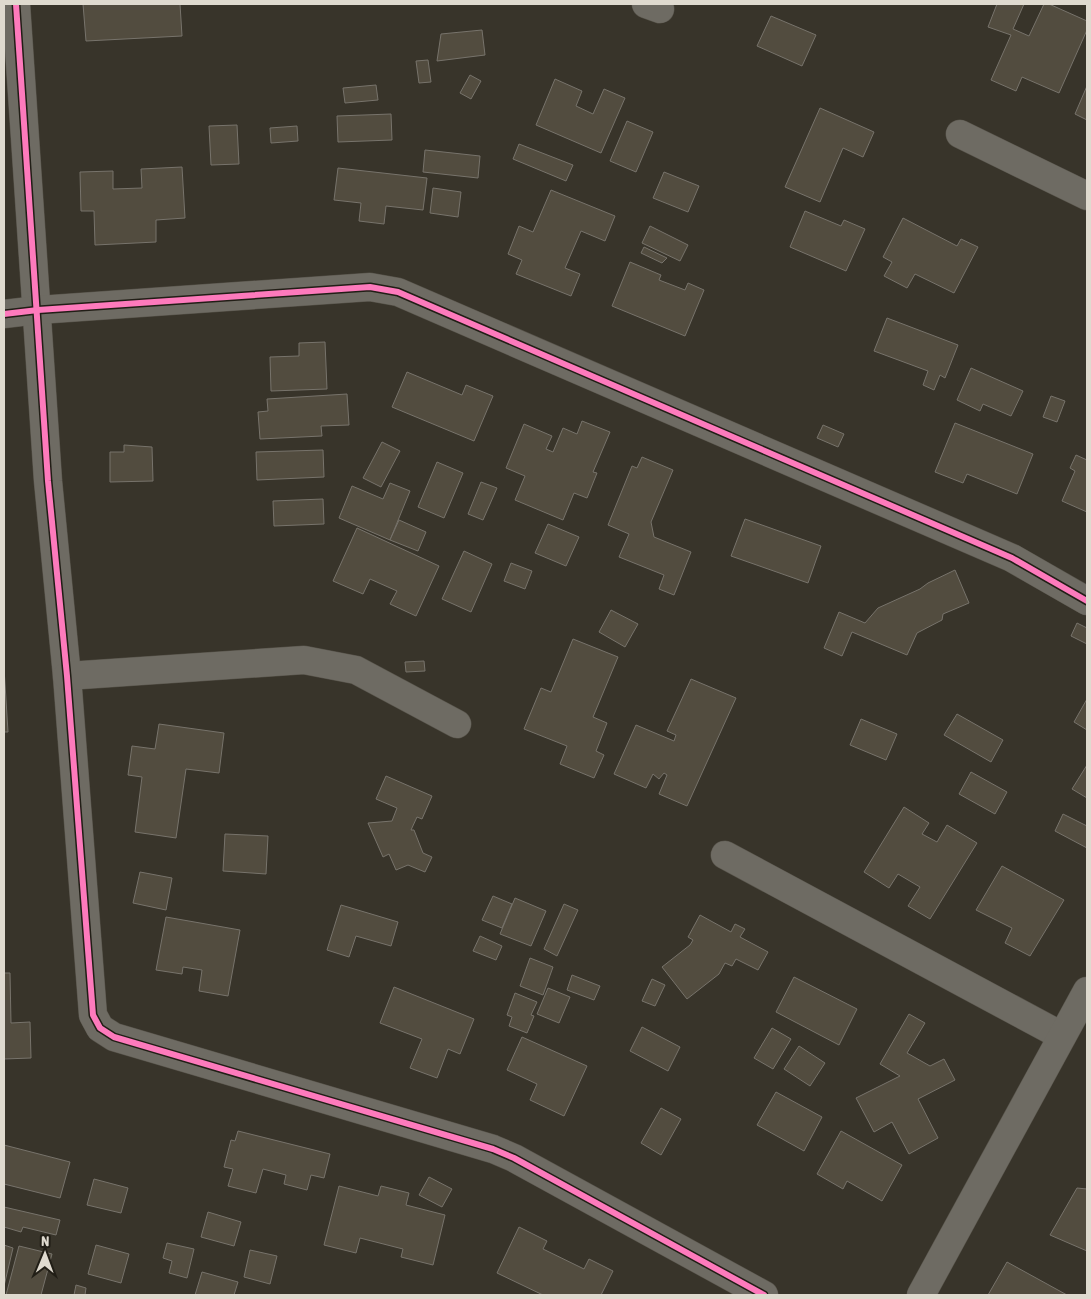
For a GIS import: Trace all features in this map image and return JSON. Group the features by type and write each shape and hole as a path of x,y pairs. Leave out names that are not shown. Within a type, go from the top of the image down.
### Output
{"street":[{"path":"16,4 48,481 66,676 93,1015 100,1028 114,1037 483,1146 514,1158 764,1295"},
{"path":"960,134 1087,196"},
{"path":"4,314 370,287 398,292 1012,558 1087,601"},
{"path":"66,676 304,660 356,670 457,724"},
{"path":"725,855 1062,1036"},
{"path":"921,1295 1087,991"}],"building":[{"path":"83,4 180,4 182,36 86,41"},
{"path":"997,4 1024,4 1013,29 1029,36 1044,4 1049,4 1087,21 1087,30 1059,93 1022,77 1016,91 991,80 1011,35 988,27"},
{"path":"771,16 816,35 802,66 757,46"},
{"path":"482,30 485,55 437,61 441,34"},
{"path":"428,60 431,82 419,83 416,61"},
{"path":"470,75 481,81 471,99 460,93"},
{"path":"555,79 582,91 576,106 593,114 604,89 625,98 601,153 536,125"},
{"path":"376,85 378,100 345,103 343,88"},
{"path":"1087,86 1087,120 1075,114"},
{"path":"820,108 874,132 863,157 843,148 820,202 785,187"},
{"path":"391,114 392,140 338,142 337,116"},
{"path":"627,121 653,132 636,172 610,161"},
{"path":"237,125 239,164 211,165 209,126"},
{"path":"297,126 298,141 271,143 270,128"},
{"path":"519,144 573,165 566,181 513,159"},
{"path":"425,150 480,156 478,178 423,172"},
{"path":"182,167 185,218 156,220 156,242 95,245 94,211 81,211 80,172 113,171 113,189 142,188 141,169"},
{"path":"338,168 427,178 423,210 386,206 384,224 359,221 361,203 334,200"},
{"path":"664,172 699,186 688,212 653,198"},
{"path":"433,188 461,192 458,217 430,213"},
{"path":"551,190 615,216 605,241 581,231 565,268 580,274 571,296 516,274 522,260 508,254 519,226 533,232"},
{"path":"805,211 841,226 844,220 865,229 846,271 790,247"},
{"path":"903,218 957,246 961,239 978,247 954,293 915,274 907,288 884,276 892,262 883,257"},
{"path":"650,226 688,245 680,261 642,243"},
{"path":"644,247 667,258 662,263 641,253"},
{"path":"630,262 661,275 659,280 685,290 688,283 704,290 685,336 612,306"},
{"path":"887,318 958,345 945,378 940,375 934,390 923,385 928,371 874,351"},
{"path":"325,342 327,389 271,391 270,357 299,356 299,343"},
{"path":"971,368 1023,391 1011,416 983,404 980,411 957,400"},
{"path":"407,372 462,395 466,385 493,396 474,441 392,407"},
{"path":"347,394 349,425 321,426 322,436 260,439 258,412 268,411 267,399"},
{"path":"1051,396 1065,401 1057,422 1043,417"},
{"path":"582,421 610,432 593,472 597,473 587,498 574,493 563,520 515,500 525,476 506,468 524,424 552,436 546,449 553,452 563,428 577,434"},
{"path":"955,423 1033,454 1017,494 967,474 963,483 935,472"},
{"path":"823,425 844,434 838,447 817,438"},
{"path":"382,442 400,451 381,487 363,478"},
{"path":"124,445 152,447 153,481 110,482 110,452 124,452"},
{"path":"323,450 324,477 257,480 256,452"},
{"path":"1076,455 1087,460 1087,512 1062,501 1075,471 1070,468"},
{"path":"642,457 673,470 651,522 654,537 691,552 674,595 659,589 664,575 619,557 629,534 608,525 632,466 637,468"},
{"path":"437,462 463,473 444,518 418,507"},
{"path":"481,482 497,488 483,520 468,514"},
{"path":"390,483 410,491 390,540 339,518 352,486 383,499"},
{"path":"323,499 324,524 274,526 273,501"},
{"path":"745,519 821,546 808,583 731,556"},
{"path":"399,520 426,532 418,551 390,540"},
{"path":"548,524 579,537 566,566 535,553"},
{"path":"357,528 439,566 416,616 390,604 397,591 370,579 363,594 333,581"},
{"path":"464,551 492,564 471,612 442,599"},
{"path":"511,563 532,571 525,589 504,581"},
{"path":"955,570 969,603 943,614 942,620 917,633 907,655 852,632 842,656 824,648 839,612 865,623 878,608 920,589"},
{"path":"611,610 638,624 625,647 599,632"},
{"path":"1077,623 1087,628 1087,644 1071,636"},
{"path":"573,639 618,657 593,717 607,723 596,751 604,755 594,778 560,764 567,746 524,729 541,688 551,692"},
{"path":"424,661 425,671 406,672 405,662"},
{"path":"4,668 8,732 4,732"},
{"path":"691,679 736,698 687,806 659,794 667,775 664,773 659,779 653,774 646,788 614,774 636,725 674,741 676,735 667,731"},
{"path":"1087,699 1087,730 1074,722"},
{"path":"957,714 1003,740 991,762 944,735"},
{"path":"861,719 897,734 886,760 850,745"},
{"path":"159,724 224,733 219,773 186,769 176,838 135,832 142,777 128,775 132,746 155,749"},
{"path":"1087,765 1087,798 1072,789"},
{"path":"971,772 1007,792 995,814 959,794"},
{"path":"386,776 432,796 422,819 417,817 411,830 414,830 423,853 432,857 425,872 408,865 396,870 389,854 383,857 368,823 392,821 397,808 376,799"},
{"path":"904,807 929,823 922,834 937,842 947,825 977,843 930,919 908,906 920,887 898,874 889,888 864,872"},
{"path":"1063,814 1087,826 1087,848 1055,831"},
{"path":"225,834 268,836 266,874 223,871"},
{"path":"1002,866 1064,900 1030,956 1005,943 1012,928 976,910"},
{"path":"140,872 172,878 166,910 133,903"},
{"path":"493,896 512,904 502,928 482,920"},
{"path":"515,898 546,911 531,946 500,934"},
{"path":"564,904 578,910 557,956 544,949"},
{"path":"341,905 398,922 391,946 356,936 349,957 327,950"},
{"path":"700,915 731,932 735,924 745,929 740,937 768,952 758,970 736,959 732,966 725,963 719,974 687,999 662,967 690,945 693,940 688,937"},
{"path":"166,917 240,930 228,996 199,991 202,970 183,967 182,974 156,970"},
{"path":"480,936 502,946 496,960 473,951"},
{"path":"530,958 553,967 543,995 520,986"},
{"path":"4,973 10,973 11,1023 30,1022 31,1058 4,1059"},
{"path":"572,975 600,986 594,1000 567,990"},
{"path":"794,977 857,1009 839,1045 776,1012"},
{"path":"652,979 665,985 655,1006 642,1001"},
{"path":"394,987 474,1019 460,1054 448,1049 437,1078 410,1068 422,1039 380,1023"},
{"path":"548,988 570,997 559,1023 537,1014"},
{"path":"515,993 537,1002 531,1015 534,1016 527,1033 509,1026 512,1017 507,1015"},
{"path":"909,1014 925,1023 907,1053 930,1066 944,1059 955,1080 918,1099 938,1138 909,1154 892,1122 874,1132 856,1098 900,1076 880,1064"},
{"path":"642,1027 680,1047 668,1071 630,1051"},
{"path":"772,1028 791,1039 773,1069 754,1058"},
{"path":"522,1037 587,1066 564,1116 530,1100 537,1084 507,1070"},
{"path":"799,1046 825,1063 810,1086 784,1069"},
{"path":"776,1092 822,1117 804,1151 757,1125"},
{"path":"661,1108 681,1119 661,1155 641,1143"},
{"path":"238,1131 330,1154 324,1178 311,1175 307,1190 284,1184 286,1175 263,1169 256,1193 228,1186 233,1169 224,1167 231,1140 235,1141"},
{"path":"841,1131 902,1165 882,1201 847,1181 843,1189 817,1174"},
{"path":"4,1145 70,1162 60,1198 4,1184"},
{"path":"429,1177 452,1189 442,1207 419,1195"},
{"path":"94,1179 128,1188 121,1213 87,1205"},
{"path":"339,1186 378,1196 381,1186 409,1193 406,1205 445,1215 433,1265 401,1257 403,1249 360,1238 356,1253 324,1245"},
{"path":"1077,1188 1087,1189 1087,1251 1050,1235"},
{"path":"4,1207 60,1220 56,1235 23,1227 21,1232 4,1227"},
{"path":"208,1212 241,1222 234,1246 201,1237"},
{"path":"519,1227 547,1241 543,1249 584,1269 589,1259 613,1271 601,1295 543,1295 497,1273"},
{"path":"167,1243 194,1249 187,1278 169,1273 172,1261 163,1258"},
{"path":"4,1245 13,1248 4,1286"},
{"path":"96,1245 129,1254 121,1283 88,1274"},
{"path":"19,1246 52,1254 41,1295 6,1295"},
{"path":"250,1250 277,1256 270,1284 244,1277"},
{"path":"1007,1262 1067,1295 988,1295"},
{"path":"202,1272 238,1282 234,1295 195,1295"},
{"path":"76,1285 86,1288 85,1295 74,1295"}],"cycle path":[{"path":"16,4 48,481 67,676 93,1015 100,1028 114,1037 493,1149 514,1158 764,1295"},
{"path":"4,314 370,287 398,292 1012,558 1087,601"}]}
